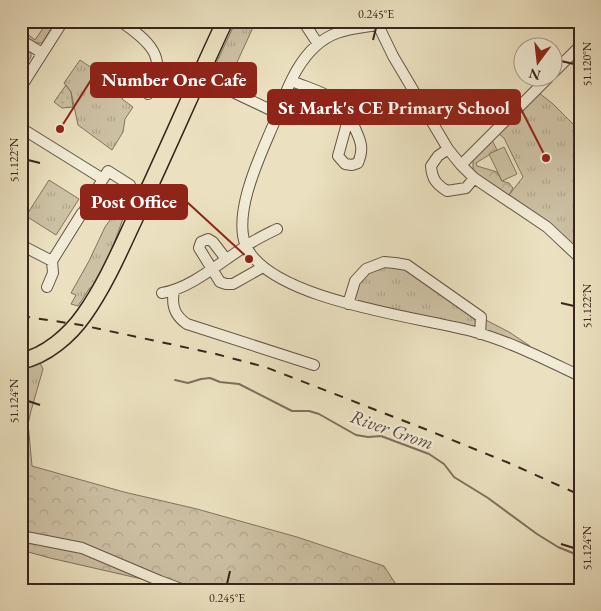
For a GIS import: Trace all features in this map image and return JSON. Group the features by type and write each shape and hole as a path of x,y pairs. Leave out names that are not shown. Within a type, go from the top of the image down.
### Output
{"highway":[{"path":"21,361 39,355 60,340 85,314 118,256 225,21"}],"street":[{"path":"21,87 63,21"},
{"path":"120,21 150,44 155,53 157,70 155,89"},
{"path":"303,21 318,44"},
{"path":"580,258 546,228 474,178 461,165 448,149 393,56 381,23 337,33 308,52 292,80 277,113 246,195 242,216 246,245 263,268 300,287 348,304 480,334 528,352 580,376"},
{"path":"21,40 42,53"},
{"path":"564,62 580,46"},
{"path":"199,76 277,113"},
{"path":"292,80 333,99 343,107 349,116"},
{"path":"461,165 538,88"},
{"path":"21,128 103,179"},
{"path":"448,149 438,156 431,166 431,176 437,185 447,191 466,188 474,178"},
{"path":"47,286 53,273 52,261 108,171 130,185"},
{"path":"162,292 174,291 213,269 246,245 277,229"},
{"path":"226,259 213,242 208,239 201,242 199,248 220,282 233,284 263,268"},
{"path":"21,245 52,261"},
{"path":"348,304 355,281 366,269 384,262 407,265 481,316 480,334"},
{"path":"174,291 172,299 174,308 179,318 188,324 274,349 314,365"},
{"path":"21,536 82,548 184,590"}],"green space":[{"path":"48,21 56,21 42,43 36,43 21,35 21,29 35,40"},
{"path":"236,21 256,21 227,84 213,76 212,72"},
{"path":"21,46 31,53 31,57 21,72"},
{"path":"80,60 126,91 122,99 133,107 125,119 123,132 112,150 78,125 71,92 64,83"},
{"path":"66,85 71,92 73,107 62,108 54,102"},
{"path":"539,93 580,131 580,245 569,243 509,195 523,177 504,138 499,134"},
{"path":"492,140 497,150 476,163 477,166 497,172 502,181 509,183 513,188 509,195 568,243 580,246 580,257 473,176 473,158"},
{"path":"504,147 517,174 502,181 489,154"},
{"path":"49,180 79,199 56,235 26,216"},
{"path":"143,182 124,216 112,249 94,288 91,287 89,289 78,306 71,304 76,295 71,293 105,227 125,199"},
{"path":"384,263 406,266 480,317 509,332 530,346 528,351 349,304 355,282"},
{"path":"40,363 43,369 21,456 21,367"},
{"path":"21,390 25,391 32,466 297,537 384,566 395,583 394,590 190,590 21,550"}],"waterway":[{"name":"River Grom","path":"175,380 188,383 210,378 220,382 239,384 292,411 309,411 319,414 356,435 368,437 381,436 429,454 444,464 454,477 488,498 537,534 558,547 580,556"}],"railway":[{"path":"21,316 81,325 216,354 265,367 509,463 580,495"}],"place":[{"name":"Number One Cafe","path":"60,129"},
{"name":"St Mark's CE Primary School","path":"546,158"},
{"name":"Post Office","path":"249,259"}]}
